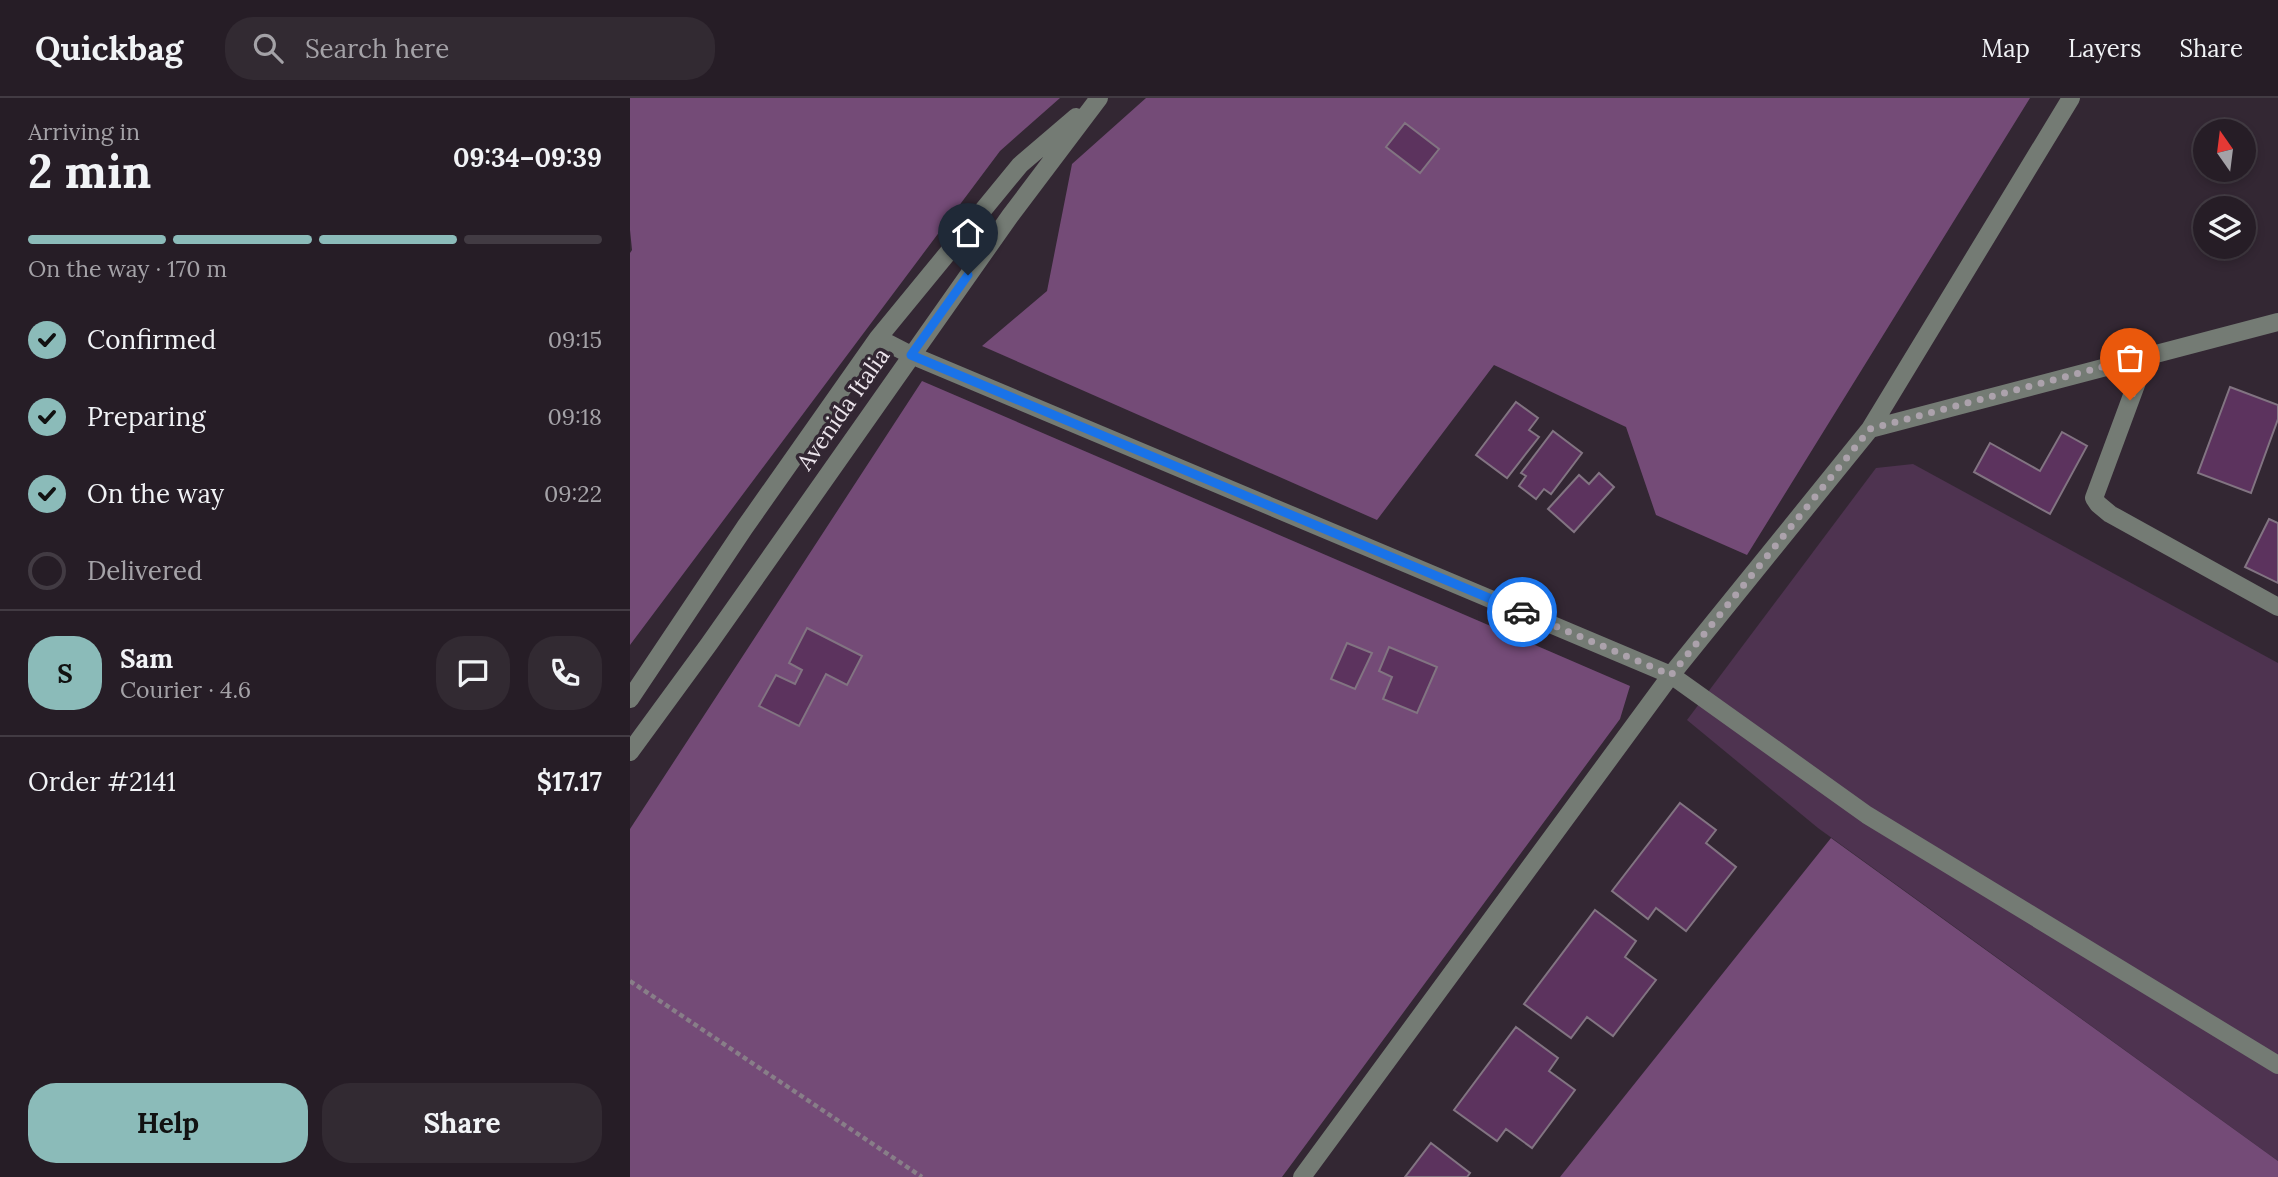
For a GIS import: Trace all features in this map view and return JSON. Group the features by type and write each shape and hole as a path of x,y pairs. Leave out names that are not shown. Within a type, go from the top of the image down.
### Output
{"street":[{"path":"1302,1177 1671,675 1870,429 2071,98"},
{"path":"630,699 745,527 878,338 1020,165 1097,100"},
{"name":"Avenida Italia","path":"630,751 709,644 911,355 1097,100"},
{"path":"1870,429 2278,322"},
{"path":"878,338 911,355 1671,675 1867,815 2278,1065"},
{"path":"2147,355 2094,498 2110,514 2278,607"}],"path":[{"path":"630,981 922,1177"}],"shaded area":[{"path":"630,98 1060,98 1000,151 630,645 632,250"},
{"path":"1146,98 2030,98 1747,555 1656,515 1626,427 1494,365 1377,520 982,346 1047,291 1072,164"},
{"path":"922,381 1630,686 1620,719 1282,1177 630,1177 630,829"},
{"path":"1913,464 2278,663 2278,1161 1818,828 1687,720 1876,468"},
{"path":"1831,838 2278,1161 2278,1177 1560,1177"}],"building":[{"path":"1405,123 1439,149 1420,173 1386,147"},
{"path":"2230,387 2278,405 2278,419 2251,493 2198,473"},
{"path":"1516,402 1538,418 1529,430 1539,437 1507,478 1476,455"},
{"path":"1553,431 1582,453 1551,494 1544,489 1536,499 1519,486 1526,476 1521,473"},
{"path":"2062,432 2087,446 2050,514 1974,472 1990,443 2040,471"},
{"path":"1599,473 1614,487 1574,532 1548,509 1579,475 1589,484"},
{"path":"2269,519 2278,523 2278,583 2245,567"},
{"path":"807,628 862,656 847,685 826,674 799,726 759,706 776,675 795,684 802,670 789,663"},
{"path":"1347,643 1372,653 1355,689 1331,679"},
{"path":"1389,647 1437,667 1417,713 1383,699 1392,677 1379,671"},
{"path":"1680,803 1716,830 1706,843 1736,867 1686,931 1656,908 1648,919 1612,891"},
{"path":"1595,910 1636,941 1625,957 1656,980 1613,1036 1587,1017 1571,1038 1524,1004"},
{"path":"1516,1027 1558,1058 1549,1071 1575,1090 1532,1148 1506,1129 1497,1141 1454,1110"},
{"path":"1431,1143 1470,1173 1467,1177 1405,1177"}],"way so far":[{"path":"1522,612 1671,675 1870,429 2147,355 2130,400"}],"route":[{"path":"968,275 911,355 1522,612"}]}
